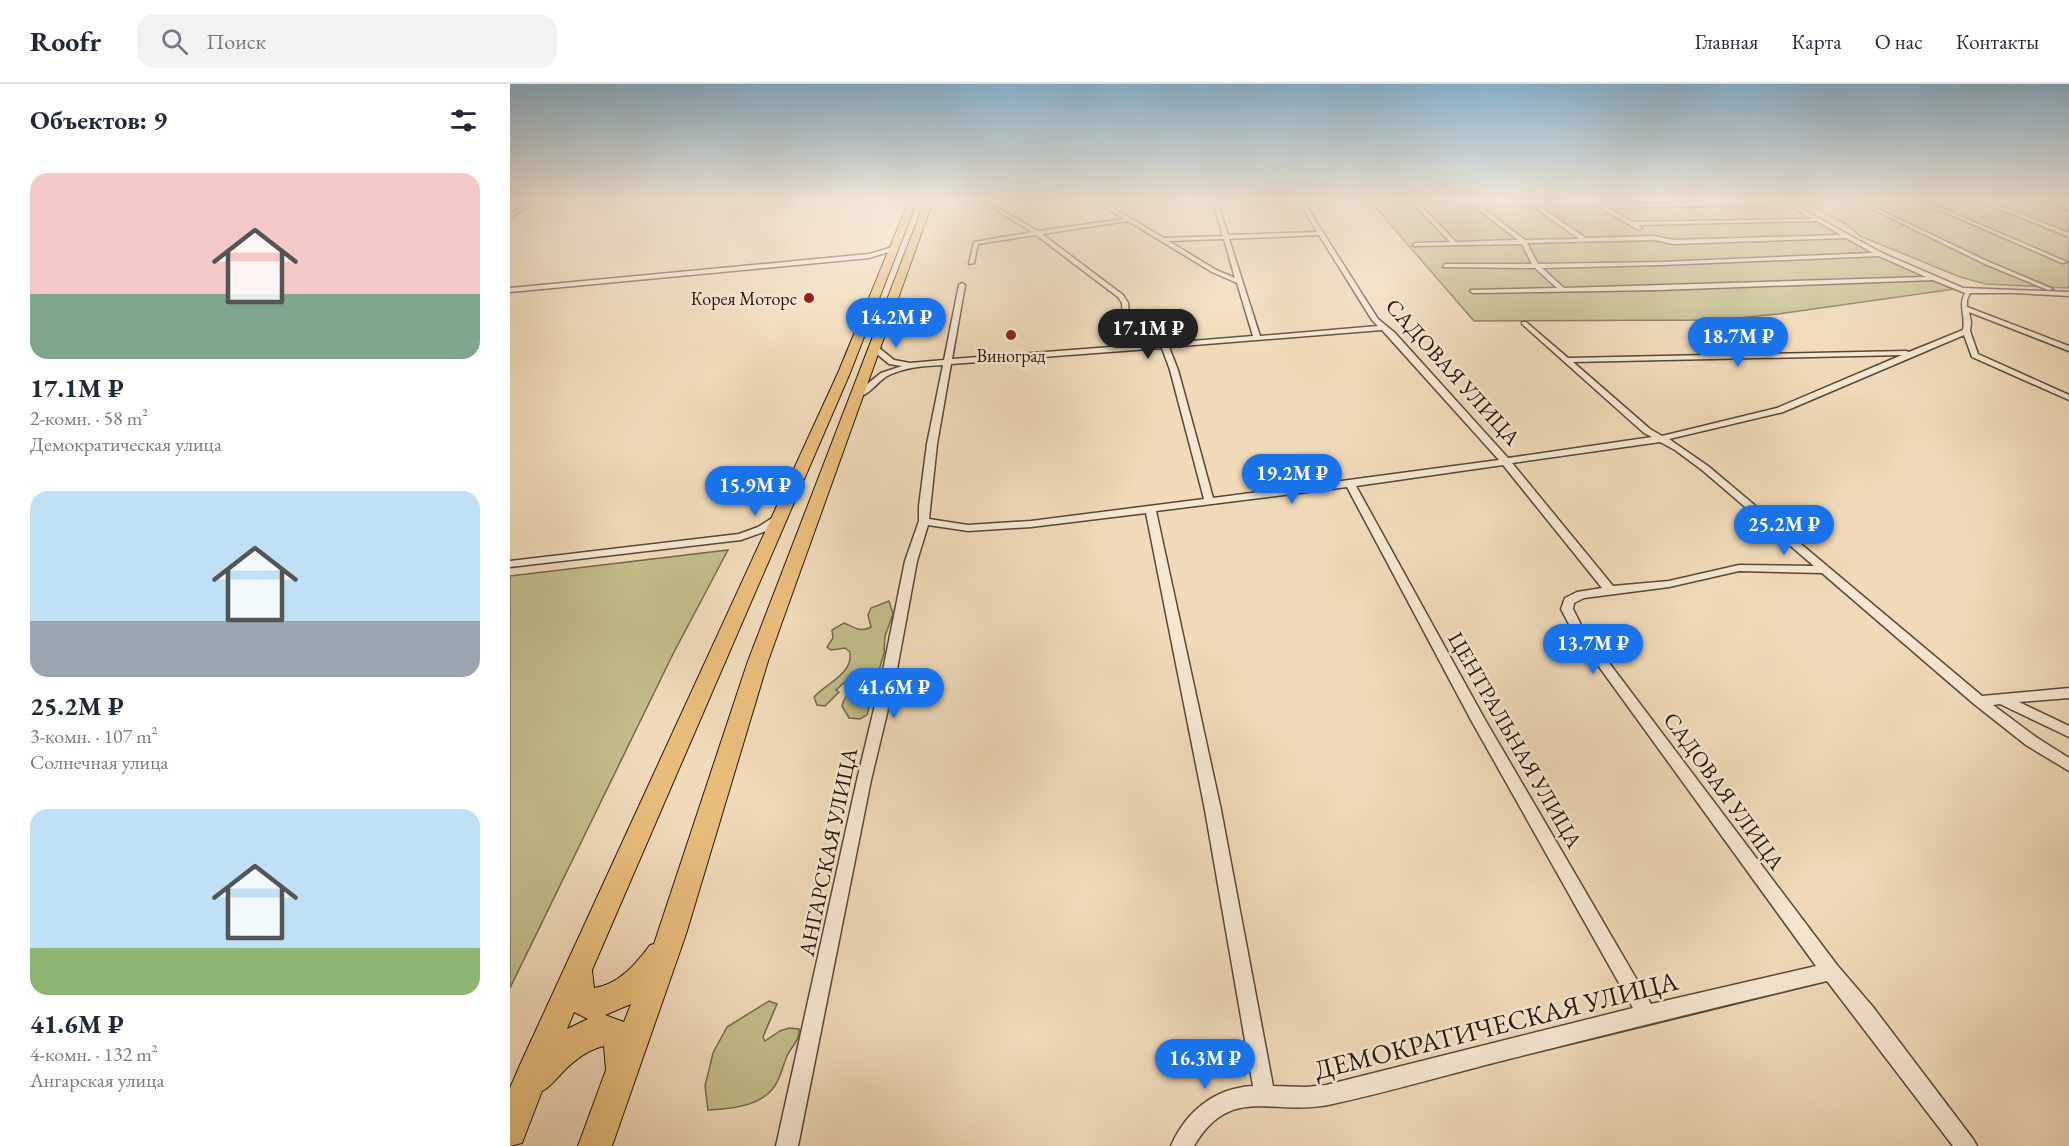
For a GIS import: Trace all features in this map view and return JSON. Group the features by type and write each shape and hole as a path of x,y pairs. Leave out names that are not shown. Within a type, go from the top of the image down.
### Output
{"main road":[{"path":"510,1131 578,969 844,373 892,251"},
{"path":"595,1146 672,934 758,661 911,251"},
{"path":"578,969 577,987 581,998 586,1004 600,1003 631,987 648,971 672,934"},
{"path":"521,1102 546,1064 559,1052 585,1035 599,1031 610,1032 617,1037 623,1049 619,1085"}],"street":[{"path":"971,263 974,251"},
{"path":"1059,251 1120,296 1126,306 1128,349"},
{"path":"1180,251 1214,271 1240,282"},
{"path":"1230,251 1257,338"},
{"name":"САДОВАЯ УЛИЦА","path":"1332,251 1372,317 1507,463 1610,590 1581,595 1569,601 1566,606 1569,614 1831,971 1966,1146"},
{"path":"1528,251 1536,266 1563,290"},
{"path":"1874,251 1968,292 2069,294"},
{"path":"1961,251 2060,293"},
{"path":"2037,251 2064,262"},
{"path":"869,256 891,254"},
{"path":"510,290 891,254"},
{"path":"1445,266 1709,262 1880,254"},
{"path":"1473,291 1936,278"},
{"name":"АНГАРСКАЯ УЛИЦА","path":"787,1146 864,780 888,680 911,561 924,521 932,444 962,285"},
{"path":"1968,292 1964,300 1968,322 1966,331 1975,356 2069,398"},
{"path":"1964,309 2069,349"},
{"path":"1524,322 1642,426 1705,468 1821,570 1979,701 2016,730 2069,765"},
{"path":"875,349 892,362 910,365 947,364 1384,328"},
{"path":"924,521 976,529 1350,484 1660,439 1780,410 1966,331"},
{"path":"1166,346 1209,501"},
{"path":"1566,360 1910,353"},
{"path":"859,395 884,375 910,365"},
{"name":"ЦЕНТРАЛЬНАЯ УЛИЦА","path":"1350,484 1484,730 1647,1014"},
{"path":"1149,508 1155,525 1213,810 1265,1096"},
{"path":"510,564 741,537 762,529 780,516"},
{"path":"741,537 758,543 763,555"},
{"path":"1610,590 1678,583 1739,568 1821,570"},
{"path":"1979,701 2004,701 2069,693"},
{"path":"2004,701 2069,732"},
{"name":"ДЕМОКРАТИЧЕСКАЯ УЛИЦА","path":"1182,1146 1203,1116 1215,1106 1240,1096 1326,1095 1647,1014 1831,971"}],"shaded area":[{"path":"1413,251 1878,251 1954,289 1720,320 1474,321"},
{"path":"1896,251 2069,251 2069,288 1986,284 1960,277"},
{"path":"728,550 673,654 510,988 510,576"},
{"path":"889,601 893,614 885,636 884,653 879,670 870,677 845,682 825,706 817,705 814,697 844,672 850,660 850,652 845,648 831,650 827,647 833,638 832,630 844,623 854,628 871,627 868,615 871,608"},
{"path":"866,692 871,700 867,715 860,719 849,718 842,706 844,700 852,693"},
{"path":"769,1001 777,1004 763,1037 765,1041 780,1031 789,1028 799,1029 797,1039 773,1089 766,1096 748,1104 728,1109 708,1110 705,1086 713,1053 727,1027"}],"place":[{"name":"Корея Моторс","path":"809,298"},
{"name":"Виноград","path":"1011,335"}]}
